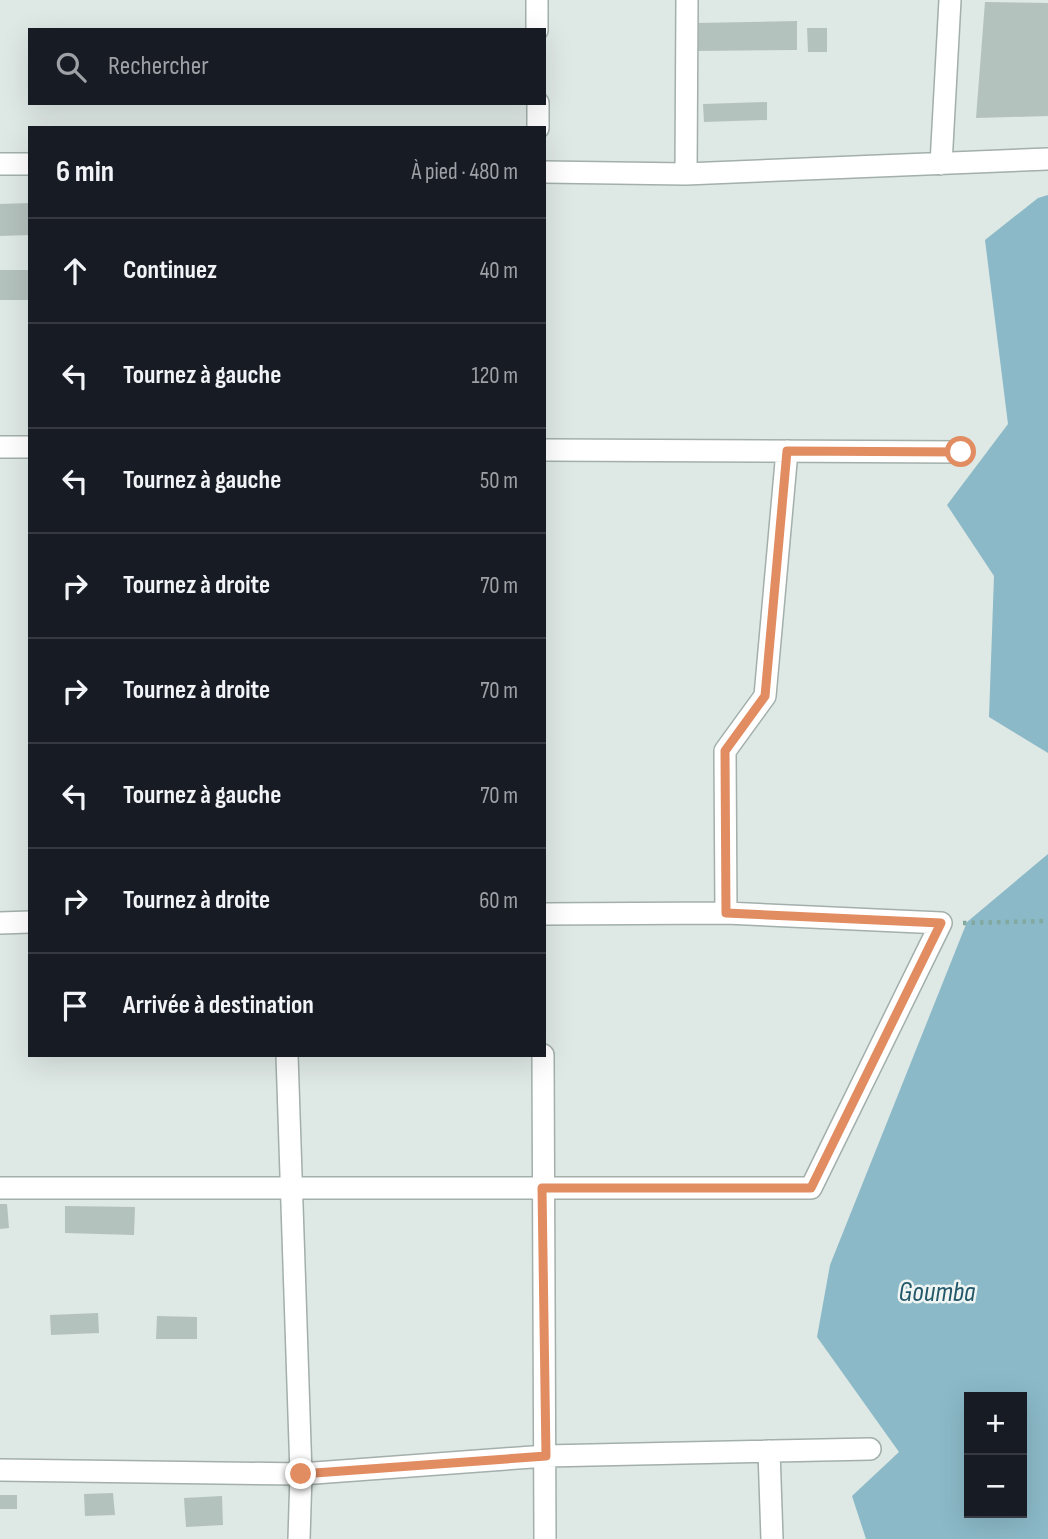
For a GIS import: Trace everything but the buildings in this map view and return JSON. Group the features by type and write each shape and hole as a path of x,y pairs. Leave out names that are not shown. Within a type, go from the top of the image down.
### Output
{"street":[{"path":"537,0 537,28"},
{"path":"686,174 687,0"},
{"path":"941,164 950,0"},
{"path":"538,105 538,126"},
{"path":"546,172 686,174 1048,159"},
{"path":"0,164 28,164"},
{"path":"0,447 28,447"},
{"path":"546,450 961,452"},
{"path":"726,913 725,751 765,696 787,451"},
{"path":"0,1188 811,1188 941,923 726,913 546,915"},
{"path":"0,923 28,922"},
{"path":"287,1057 301,1474 299,1539"},
{"path":"543,1057 545,1539"},
{"path":"0,1470 301,1474 546,1456 870,1448"},
{"path":"769,1451 772,1539"}],"path":[{"path":"941,923 1048,921"}],"water":[{"path":"1048,195 1048,753 989,717 994,576 947,505 1008,424 985,240 1038,198"},
{"name":"Goumba","path":"1048,854 1048,1539 866,1539 852,1496 899,1452 817,1337 830,1265 967,922"}],"route":[{"path":"301,1474 546,1456 542,1188 811,1188 941,923 726,913 725,751 765,696 787,451 961,452"}]}
